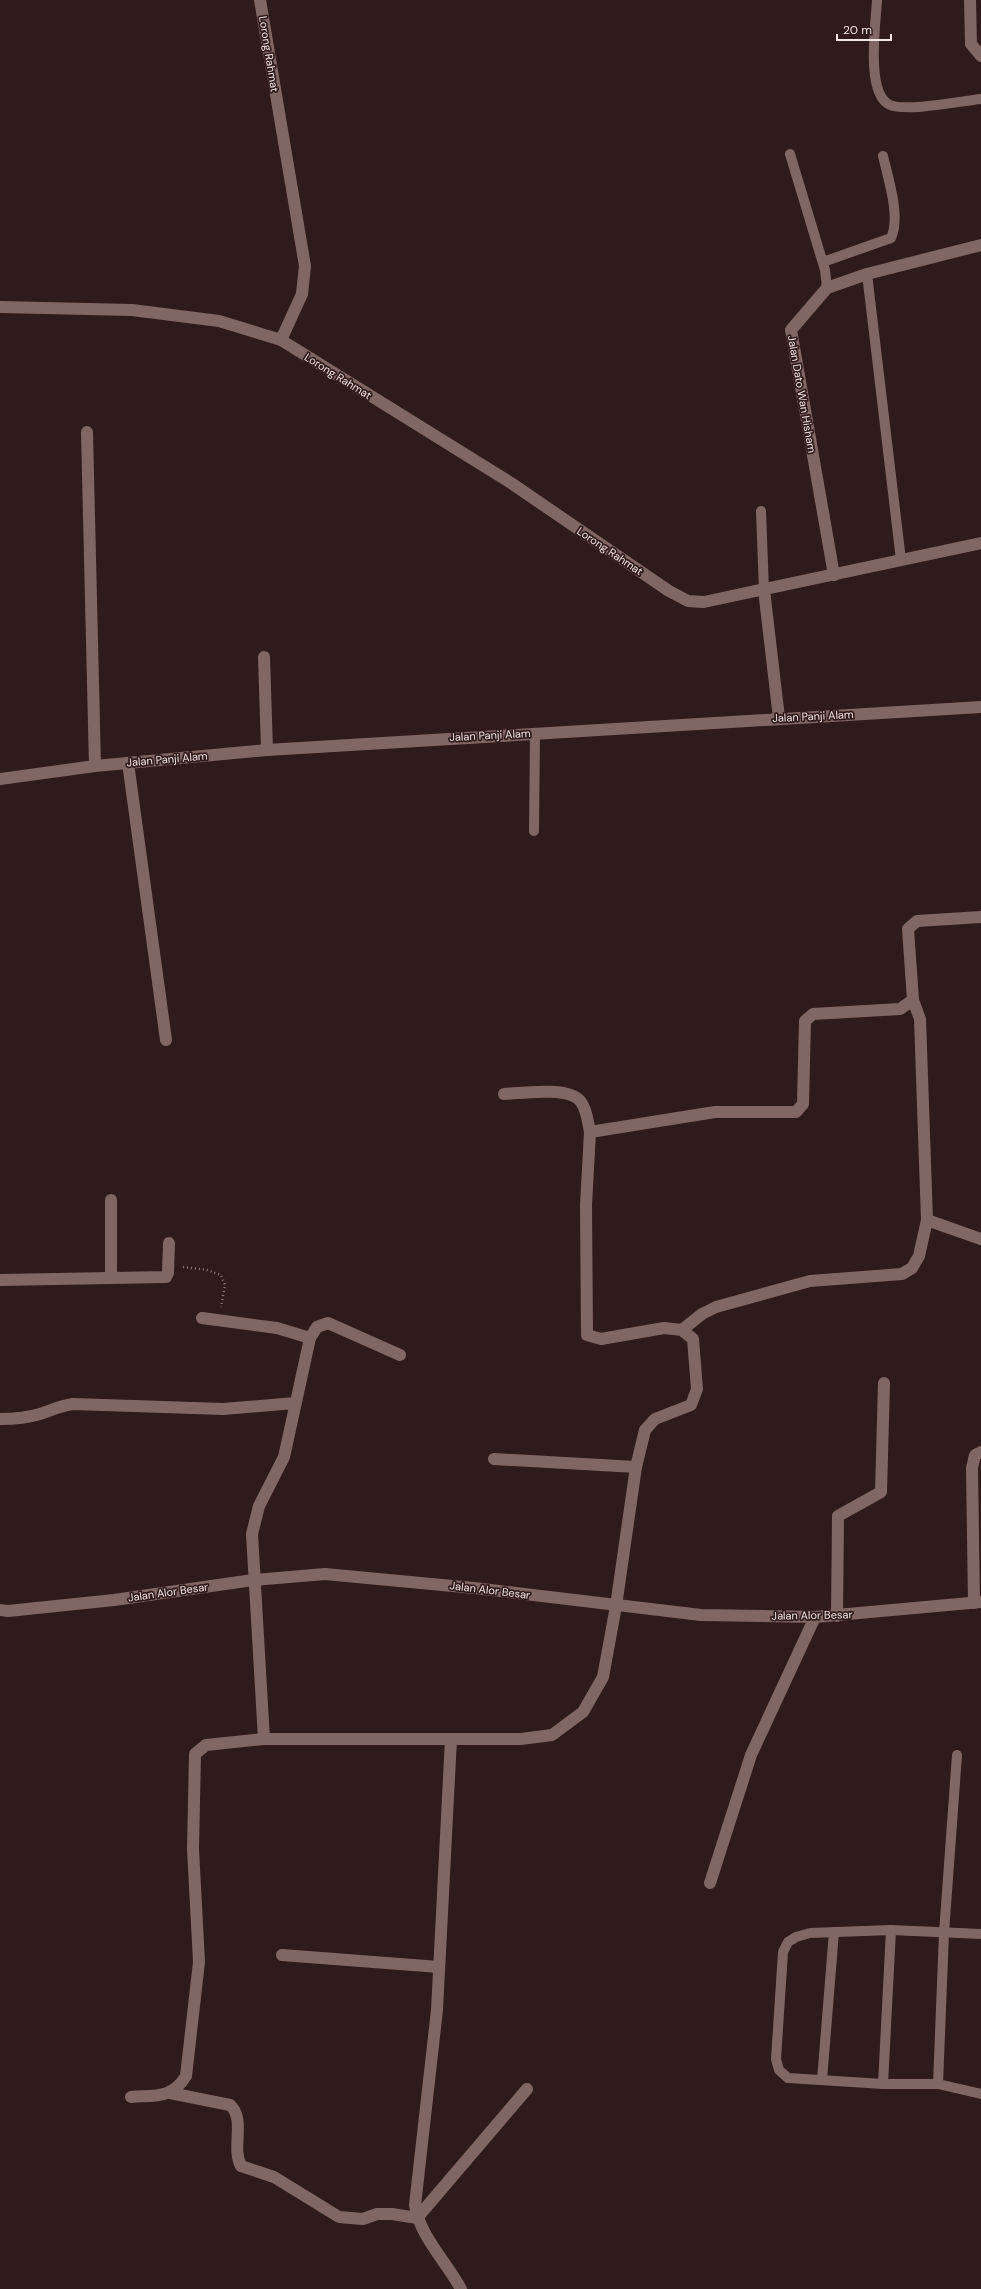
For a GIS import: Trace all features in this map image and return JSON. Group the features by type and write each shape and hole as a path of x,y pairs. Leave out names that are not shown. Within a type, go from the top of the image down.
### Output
{"street":[{"name":"Lorong Rahmat","path":"260,0 305,266 302,294 281,340"},
{"path":"970,0 971,44 981,56"},
{"path":"827,288 867,274 981,245"},
{"name":"Jalan Dato Wan Hisham","path":"827,288 791,330 834,575"},
{"name":"Lorong Rahmat","path":"0,307 132,310 219,322 281,340 511,483 669,591 688,601 704,602 981,543"},
{"path":"87,432 95,766"},
{"path":"764,590 779,718"},
{"path":"264,657 268,750"},
{"name":"Jalan Panji Alam","path":"0,779 95,766 268,750 981,707"},
{"path":"128,763 166,1040"},
{"path":"682,1330 716,1307 810,1281 902,1274 912,1268 919,1256 927,1220 920,1019 913,1000 908,929 918,921 981,917"},
{"path":"590,1132 714,1112 796,1112 803,1104 805,1021 813,1014 900,1009 913,1000"},
{"path":"170,2094 182,2083 186,2076 199,1962 194,1849 195,1754 206,1745 264,1739 521,1739 552,1735 582,1712 603,1677 616,1606 636,1467 645,1430 655,1419 691,1405 697,1389 693,1339 682,1330 664,1328 601,1340 587,1335 586,1205 590,1132 582,1103 576,1097 550,1092 504,1094"},
{"path":"110,1200 110,1278"},
{"path":"927,1220 981,1239"},
{"path":"0,1280 166,1277 168,1273 169,1243"},
{"path":"202,1318 277,1328 310,1338"},
{"path":"264,1739 253,1580 252,1534 259,1506 284,1457 310,1338 317,1326 328,1323 400,1355"},
{"path":"837,1616 838,1516 881,1492 884,1383"},
{"path":"0,1419 41,1414 57,1406 73,1404 223,1409 295,1403"},
{"path":"978,1602 972,1468 975,1455 981,1452"},
{"path":"494,1458 636,1467"},
{"name":"Jalan Alor Besar","path":"0,1610 8,1611 114,1600 253,1580 325,1574 370,1576 701,1615 837,1616 978,1602"},
{"path":"710,1883 752,1755 815,1617"},
{"path":"451,1739 439,1968 431,2069 416,2186 415,2205 417,2218 461,2289"},
{"path":"282,1955 439,1968"},
{"path":"417,2218 527,2089"},
{"path":"131,2097 170,2094 230,2105 235,2109 237,2118 236,2143 241,2166 274,2177 339,2217 363,2218 377,2214 392,2214 417,2218"}],"lane":[{"path":"877,0 873,66 879,92 889,104 903,108 981,99"},
{"path":"790,154 823,262 827,288"},
{"path":"823,262 891,238 894,229 892,197 883,156"},
{"path":"867,274 901,560"},
{"path":"761,511 764,590"},
{"path":"534,831 535,733"},
{"path":"938,2084 944,1932 957,1755"},
{"path":"883,2084 891,1930"},
{"path":"981,1934 891,1930 810,1933 796,1937 788,1942 783,1952 776,2047 779,2070 788,2078 883,2084 938,2084 981,2094"},
{"path":"822,2080 834,1932"}],"path":[{"path":"168,1265 207,1270 221,1275 225,1285 218,1320"}]}
